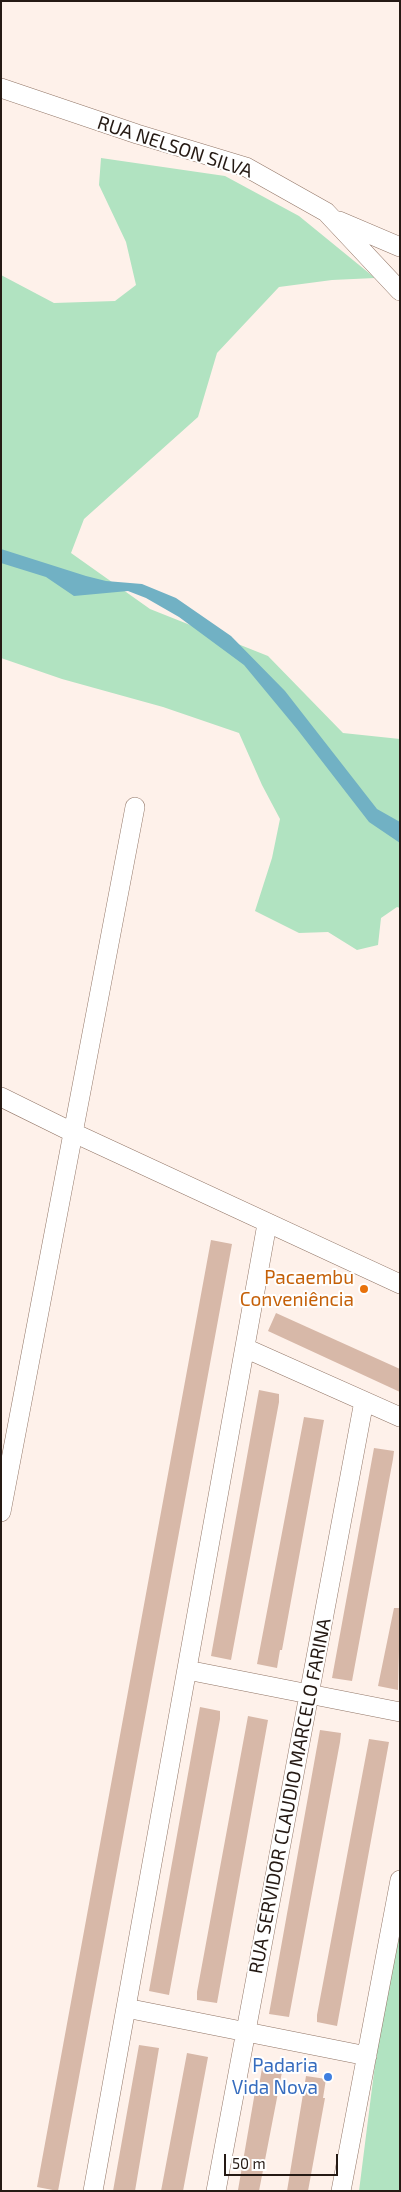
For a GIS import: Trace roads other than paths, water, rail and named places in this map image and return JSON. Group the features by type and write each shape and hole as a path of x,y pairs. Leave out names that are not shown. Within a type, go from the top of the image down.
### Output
{"street":[{"name":"RUA NELSON SILVA","path":"1,88 137,134 246,167 326,212 400,291"},
{"path":"332,218 400,247"},
{"path":"1,1512 135,807"},
{"path":"1,1097 267,1224 400,1284"},
{"path":"93,2191 267,1224"},
{"path":"245,1348 400,1416"},
{"name":"RUA SERVIDOR CLAUDIO MARCELO FARINA","path":"216,2191 364,1400"},
{"path":"187,1670 400,1712"},
{"path":"341,2191 399,1886"},
{"path":"126,2008 367,2056"}],"water":[{"path":"1,549 106,581 142,584 176,598 231,636 285,691 377,809 400,822 400,843 369,822 297,729 244,665 179,617 146,598 128,591 74,596 46,577 1,563"}],"place":[{"name":"Pacaembu Conveniência","path":"364,1289"},
{"name":"Padaria Vida Nova","path":"328,2077"}]}
